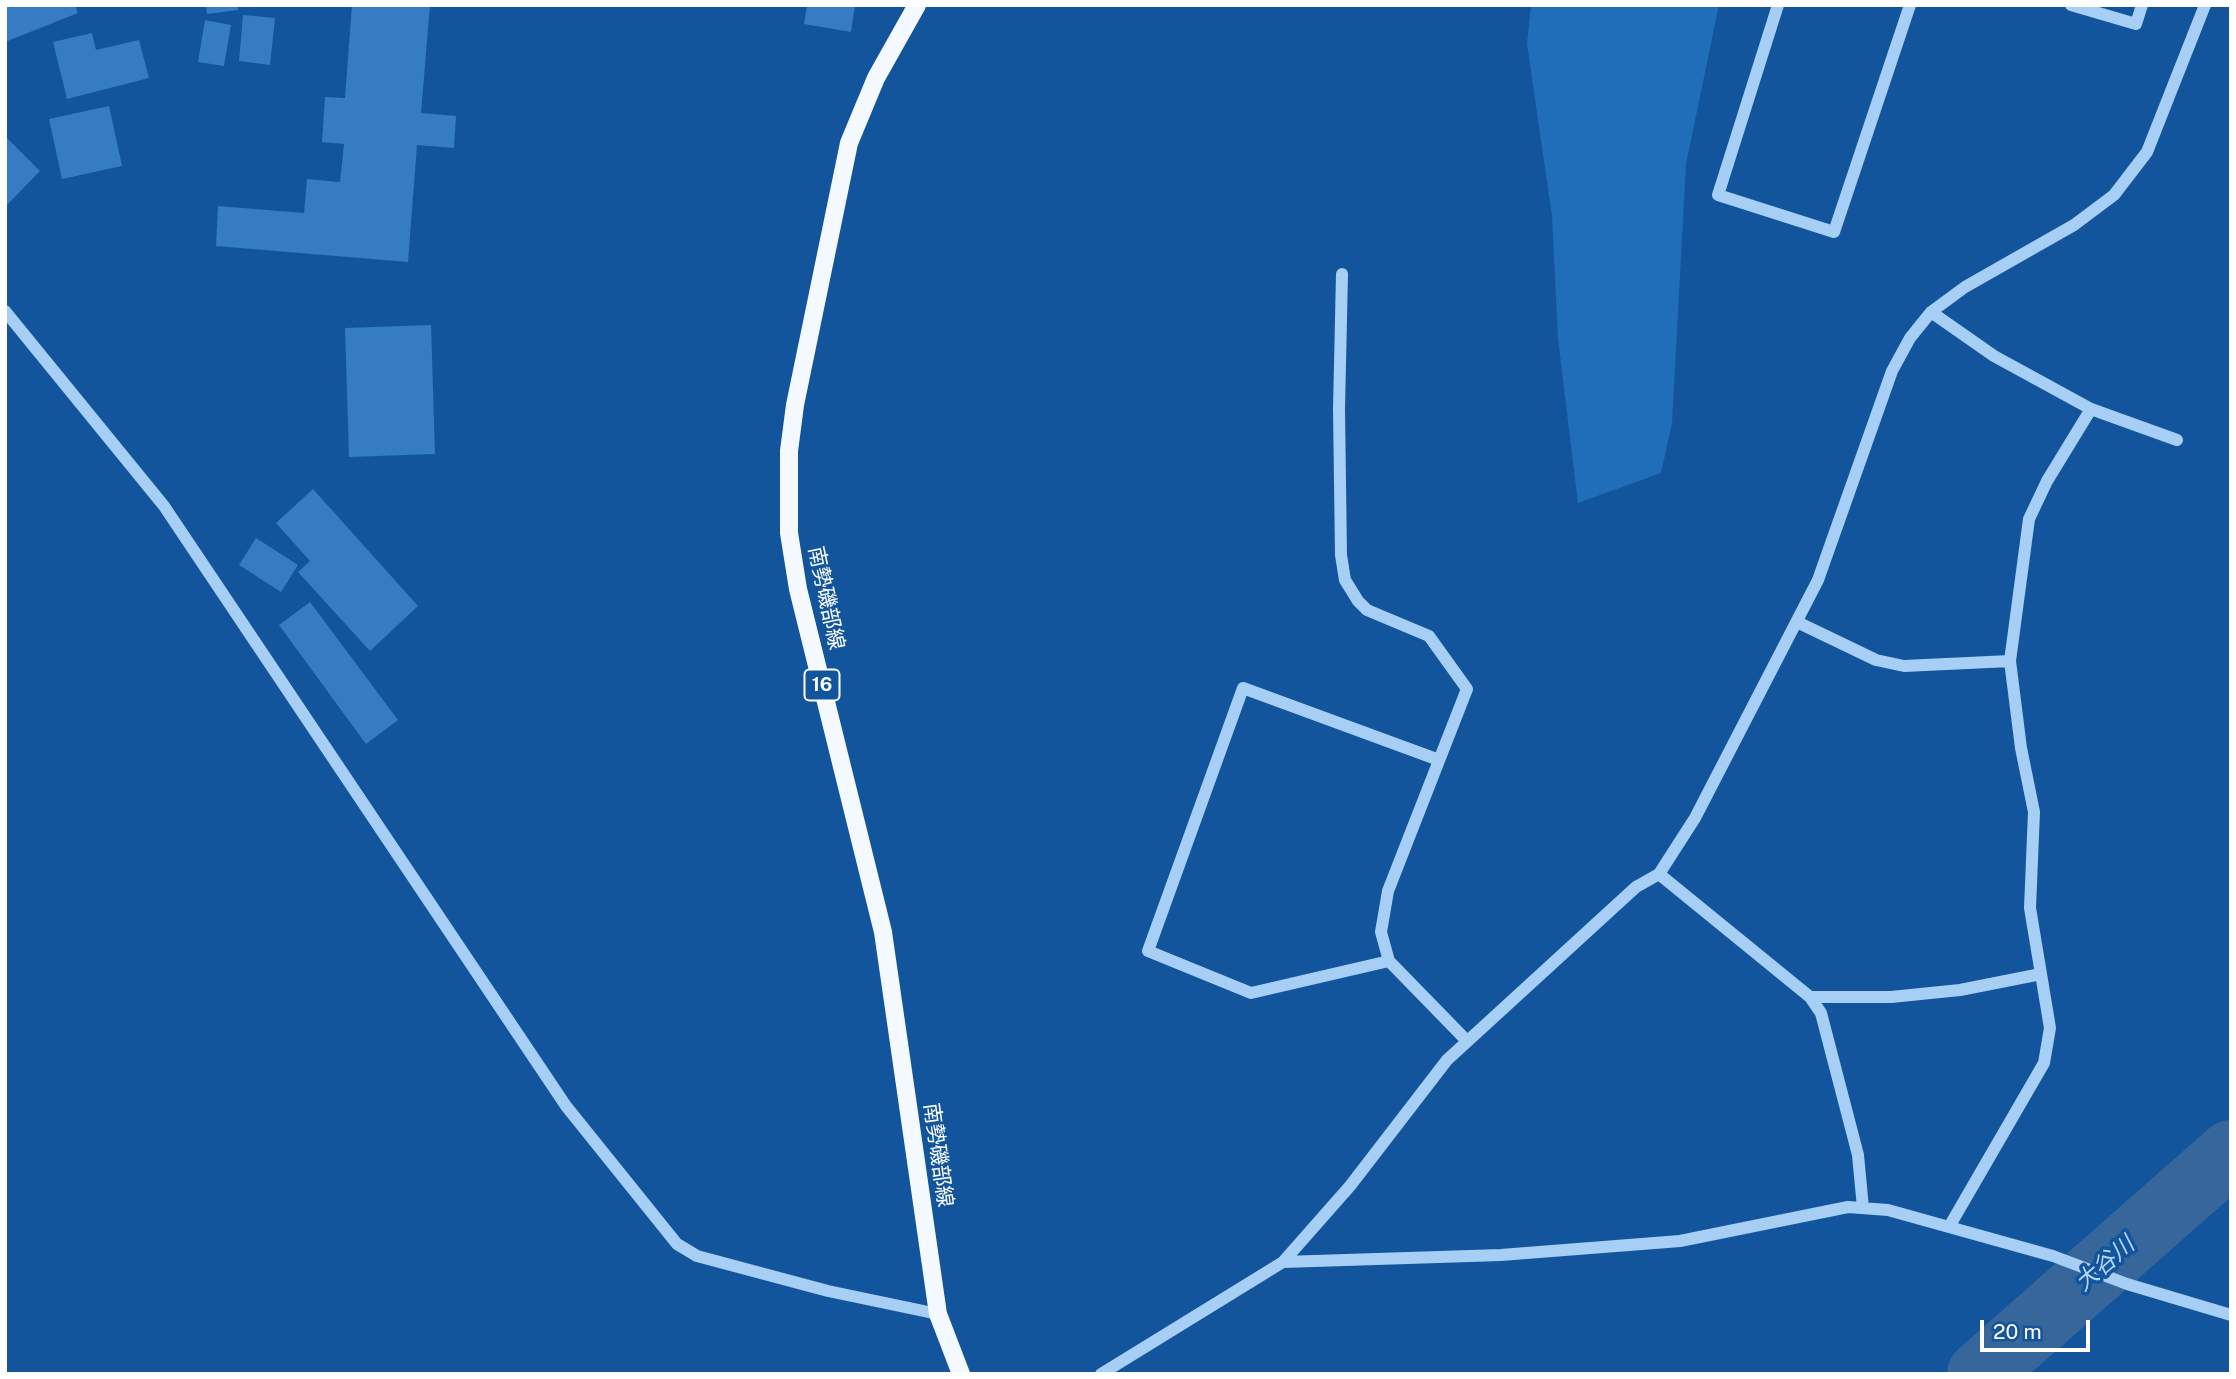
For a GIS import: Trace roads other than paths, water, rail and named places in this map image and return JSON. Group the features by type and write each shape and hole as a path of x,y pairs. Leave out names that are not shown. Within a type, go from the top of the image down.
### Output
{"main road":[{"name":"南勢磯部線","path":"916,5 876,78 849,143 795,405 789,451 789,533 798,589 883,932 938,1314 961,1374"}],"street":[{"path":"1778,5 1718,195 1834,232 1910,5"},
{"path":"2071,5 2136,24 2142,5"},
{"path":"1101,1374 1283,1262 1350,1186 1447,1060 1636,887 1659,874 1695,818 1818,580 1892,372 1910,338 1931,312 1965,287 2074,225 2113,195 2147,152 2204,5"},
{"path":"1342,274 1339,409 1341,555 1345,580 1367,610 1429,636 1467,690 1388,891 1381,932 1389,961 1467,1041"},
{"path":"5,310 164,506 566,1106 677,1244 697,1256 828,1291 938,1314"},
{"path":"1931,312 1994,356 2091,410 2176,440"},
{"path":"1949,1227 2044,1063 2050,1028 2030,908 2034,812 2021,748 2010,661 2029,519 2047,481 2091,410"},
{"path":"1797,622 1876,660 1904,666 2010,661"},
{"path":"1389,961 1251,993 1148,951 1243,688 1439,760"},
{"path":"1659,874 1810,997 1821,1013 1858,1155 1863,1208"},
{"path":"1810,997 1891,997 1960,990 2041,974"},
{"path":"1283,1262 1501,1255 1680,1241 1848,1207 1888,1210 2053,1256 2127,1284 2231,1315"}],"waterway":[{"name":"大谷川","path":"1980,1374 2231,1153"}]}
